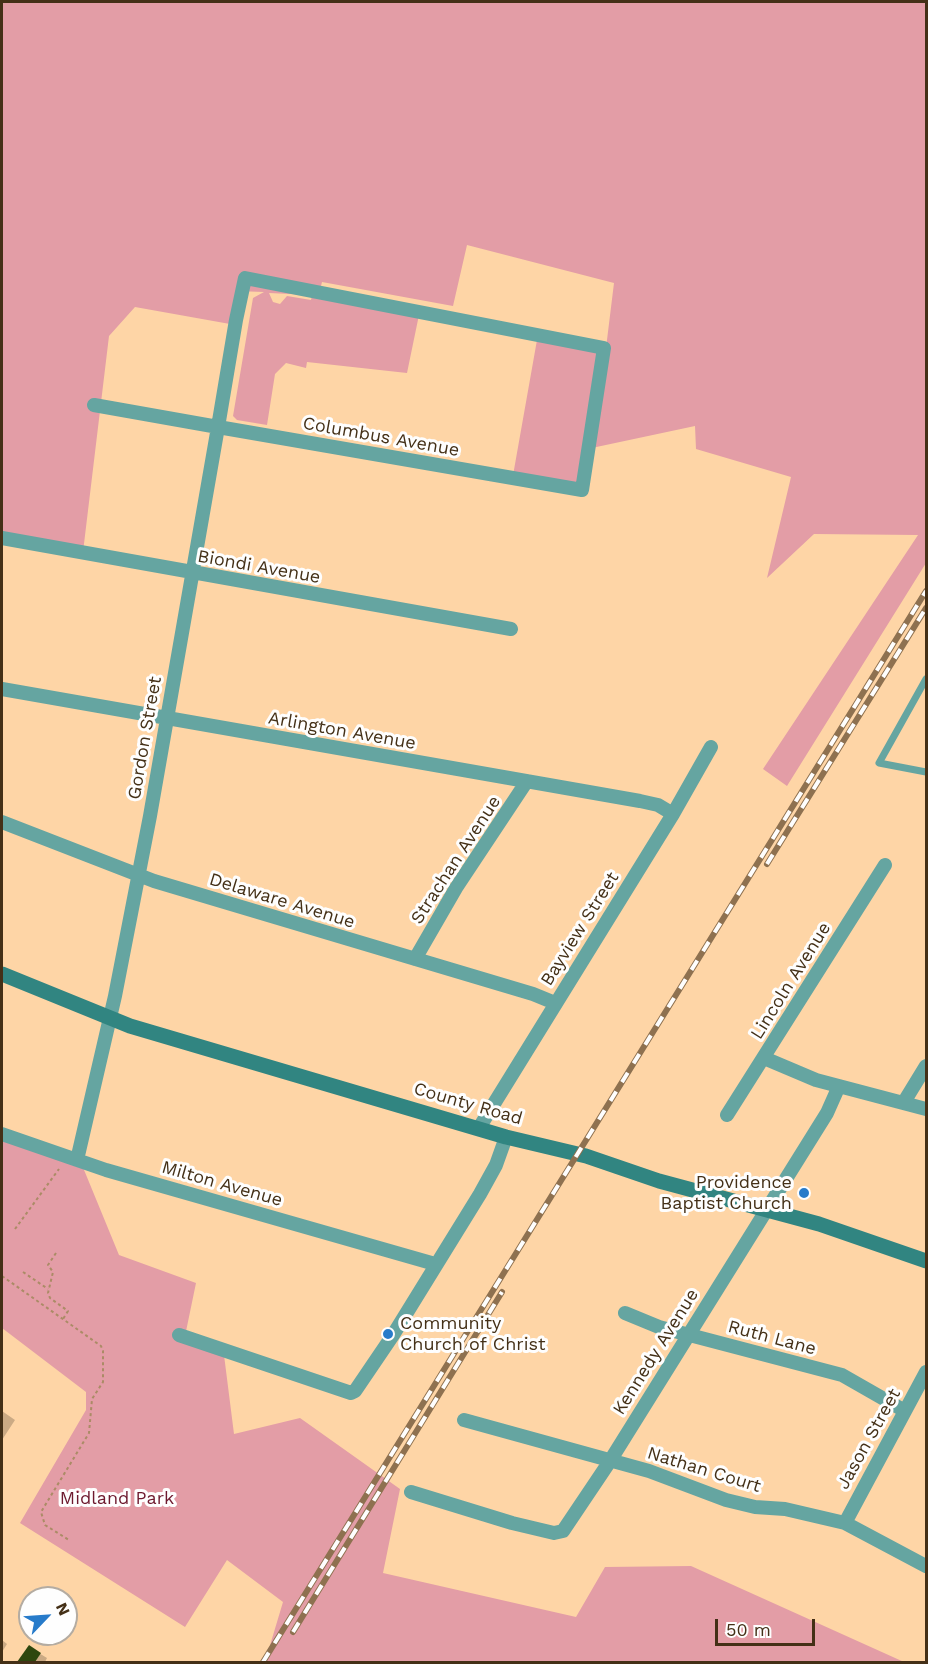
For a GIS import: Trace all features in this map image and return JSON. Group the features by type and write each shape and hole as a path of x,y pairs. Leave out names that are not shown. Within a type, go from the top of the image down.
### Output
{"street":[{"name":"Gordon Street","path":"77,1160 110,1018 138,876 245,278 604,348 595,411"},
{"name":"Columbus Avenue","path":"94,405 582,490 595,411"},
{"name":"Biondi Avenue","path":"2,538 511,629"},
{"name":"Arlington Avenue","path":"2,689 640,801 658,805 673,814"},
{"name":"Bayview Street","path":"479,1128 673,814 711,747"},
{"name":"Strachan Avenue","path":"415,959 456,888 527,781"},
{"name":"Delaware Avenue","path":"2,822 138,876 533,994 555,1003"},
{"name":"Lincoln Avenue","path":"727,1115 885,865"},
{"name":"County Road","path":"2,974 110,1018 506,1137 586,1156 659,1181 887,1245 927,1261"},
{"path":"764,1058 838,1086 927,1108"},
{"path":"904,1102 927,1066"},
{"name":"Kennedy Avenue","path":"411,1492 512,1523 558,1533 571,1522 827,1113 838,1086"},
{"name":"Milton Avenue","path":"2,1134 77,1160 435,1264"},
{"path":"179,1335 351,1393 393,1335 480,1194 506,1137"},
{"name":"Ruth Lane","path":"625,1313 659,1327 842,1375 905,1411"},
{"name":"Jason Street","path":"845,1523 927,1372"},
{"name":"Nathan Court","path":"464,1420 649,1471 726,1500 755,1507 785,1509 845,1523 927,1566"}],"lane":[{"path":"927,679 879,763 927,772"}],"path":[{"path":"15,1229 51,1182"},
{"path":"56,1253 48,1265 53,1272 48,1288 50,1298 68,1311"},
{"path":"22,1272 48,1288"},
{"path":"2,1276 101,1346 105,1367 103,1382 92,1399 89,1433 41,1512 45,1525 69,1540"},
{"path":"63,1319 71,1306"}],"green space":[{"path":"2,2 926,2 926,563 787,786 763,769 918,535 814,534 767,578 791,477 696,449 695,426 587,449 578,494 512,481 537,340 606,348 614,283 467,245 453,306 322,282 319,294 420,310 407,373 307,362 306,368 286,363 275,374 267,425 237,420 233,416 253,298 264,292 236,291 230,324 135,307 109,336 83,552 2,537","holes":["269,293 312,295 311,300 287,296 280,304 273,302"]},
{"name":"Midland Park","path":"2,1137 82,1165 119,1255 196,1283 184,1341 224,1355 234,1434 300,1418 400,1489 383,1573 576,1617 605,1567 691,1566 904,1662 265,1662 283,1602 227,1560 185,1627 20,1523 86,1410 86,1392 2,1328"}],"building":[{"path":"28,1646 41,1653 35,1662 17,1662"}],"railway":[{"path":"263,1662 926,591"},
{"path":"767,864 926,608"},
{"path":"293,1632 502,1292"}],"place":[{"name":"Providence Baptist Church","path":"804,1193"},
{"name":"Community Church of Christ","path":"388,1334"}]}
